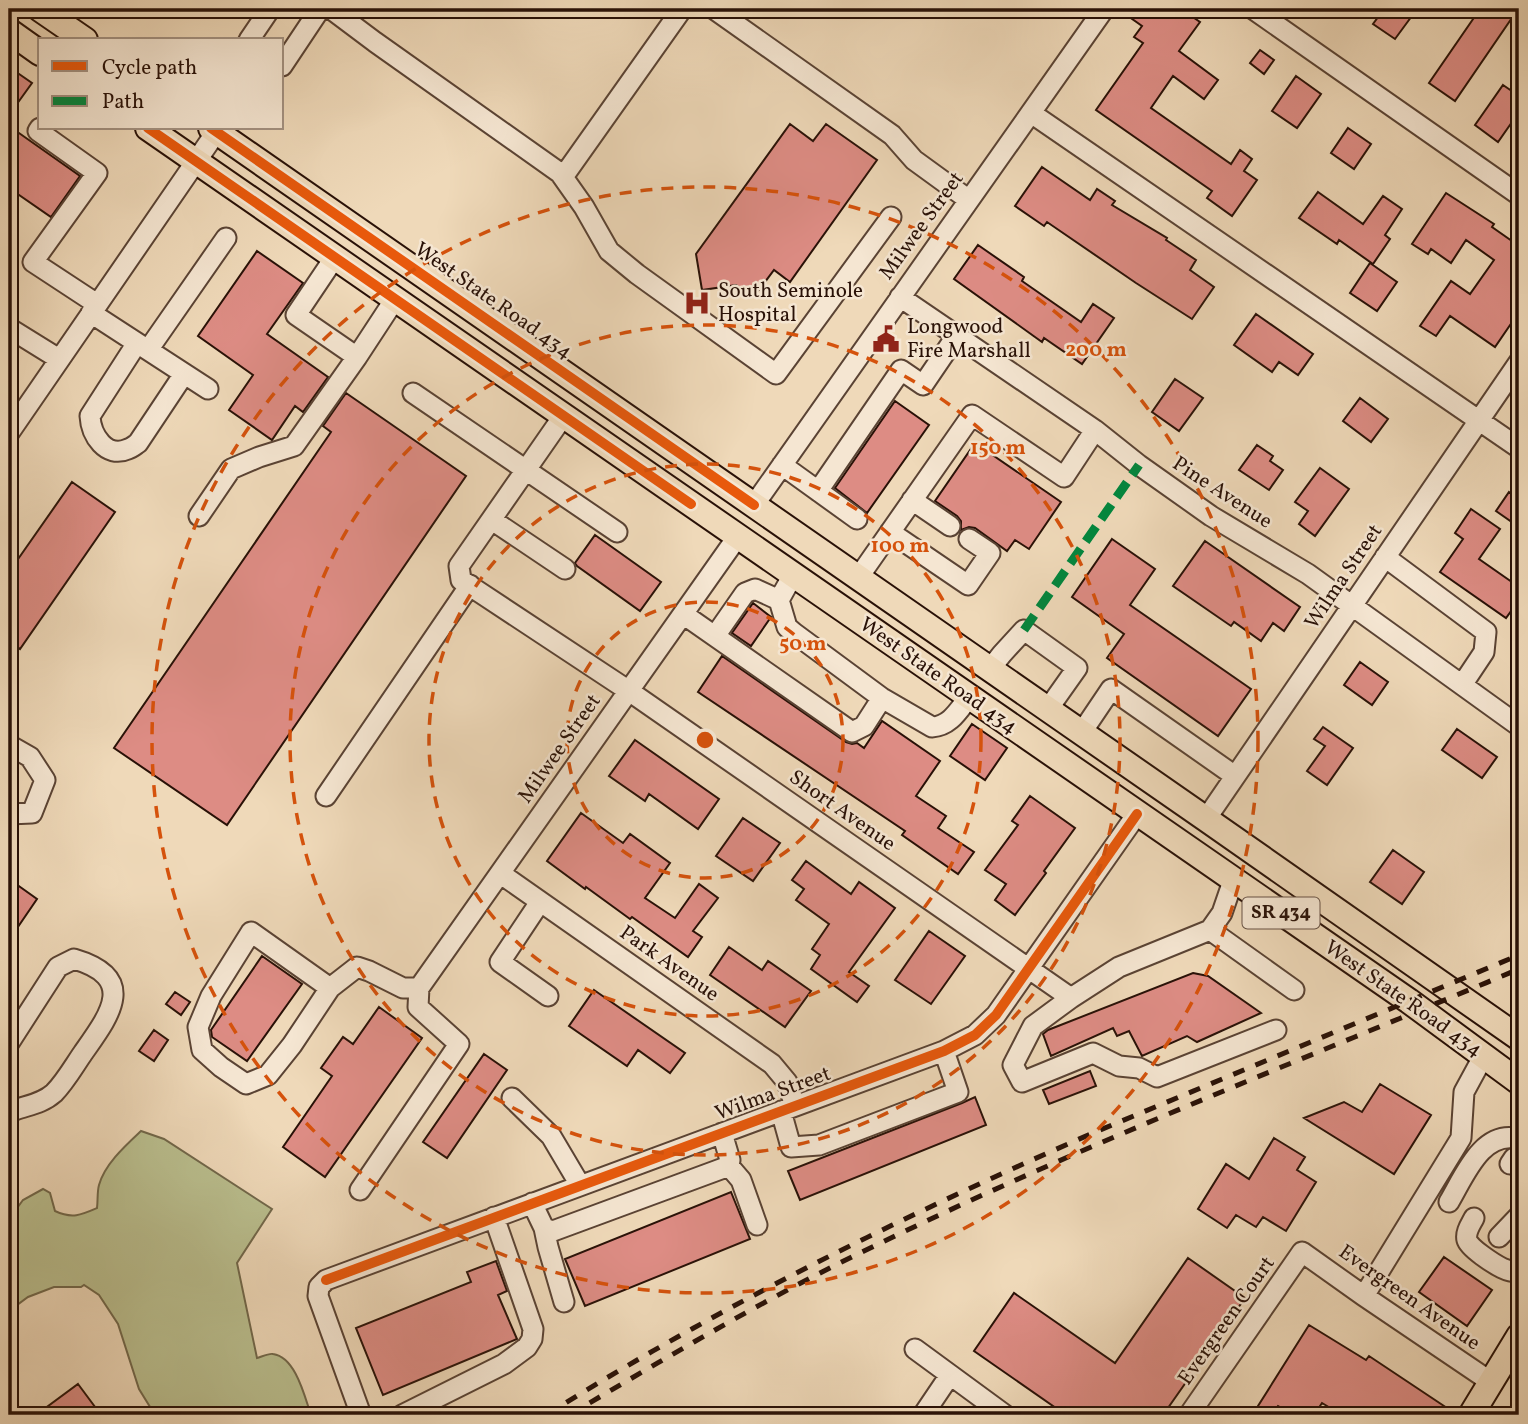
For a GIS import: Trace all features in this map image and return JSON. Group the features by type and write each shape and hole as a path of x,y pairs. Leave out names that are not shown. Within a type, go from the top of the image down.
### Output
{"main road":[{"path":"40,9 82,38"},
{"path":"9,31 38,52"},
{"name":"West State Road 434","path":"151,130 1409,1001 1519,1082"},
{"name":"West State Road 434","path":"216,130 1519,1038"},
{"path":"691,504 726,511 754,505"},
{"path":"738,536 808,542"},
{"path":"1471,1415 1519,1336"}],"street":[{"path":"250,38 270,9"},
{"path":"284,63 320,9"},
{"path":"563,177 682,9"},
{"path":"713,9 740,16 892,135 914,160 969,200"},
{"name":"Milwee Street","path":"754,505 1104,9"},
{"path":"1253,9 1519,195"},
{"path":"341,12 560,173 584,207 609,251 776,374 891,217"},
{"path":"1031,113 1519,448"},
{"path":"39,130 97,173 33,262 143,346 208,389"},
{"path":"9,433 196,161 214,130"},
{"path":"184,373 138,443 127,450 116,451 105,447 94,437 90,416 226,238"},
{"path":"335,257 296,315 357,357"},
{"name":"Pine Avenue","path":"900,297 1095,430 1211,516 1308,574 1519,726"},
{"path":"199,516 231,469 293,446 395,299"},
{"path":"9,328 59,359"},
{"path":"818,491 901,370 923,385 957,335"},
{"name":"Wilma Street","path":"1206,818 1519,362"},
{"path":"413,393 617,531"},
{"path":"326,796 470,586 461,580 459,566 564,415"},
{"path":"858,578 972,415 1063,477 1095,430"},
{"path":"782,465 857,519"},
{"path":"912,500 950,526"},
{"path":"492,520 565,569"},
{"path":"890,532 968,585 990,553 969,539"},
{"name":"Milwee Street","path":"419,988 738,536"},
{"path":"1385,557 1486,632 1484,652 1462,685"},
{"path":"779,600 793,575"},
{"name":"Short Avenue","path":"470,586 629,691 1071,998"},
{"path":"715,636 744,593 755,589 779,600 788,627 883,698 932,727 942,727 950,722 969,697"},
{"path":"683,614 852,732 864,726 883,698"},
{"path":"990,669 1024,630 1077,668 1048,709"},
{"path":"1082,732 1111,690 1235,776"},
{"path":"9,745 30,757 45,780 32,813 9,814"},
{"name":"Wilma Street","path":"361,1415 318,1296 319,1287 326,1280 944,1051 975,1035 996,1015 1137,814"},
{"name":"Park Avenue","path":"501,874 772,1064 787,1082 791,1147 819,1146 958,1092 944,1051"},
{"path":"1233,881 1222,912 1210,930 1119,967 1071,998 1033,1026 1013,1065 1022,1082 1093,1053 1119,1066 1139,1068 1157,1077 1276,1030"},
{"path":"540,902 500,962 548,996"},
{"path":"1210,930 1294,990"},
{"path":"330,988 251,932 211,996 198,1027 202,1050 246,1084 268,1074 292,1045 330,988 357,967 403,989 419,988 418,1007 459,1045 360,1190"},
{"path":"9,1043 58,967 74,959 92,964 108,979 115,995 107,1019 55,1092 42,1101 12,1107"},
{"path":"1364,1296 1461,1139 1464,1092 1483,1056"},
{"path":"512,1098 551,1136 580,1185"},
{"path":"722,1133 730,1160 729,1166"},
{"path":"1449,1202 1484,1147 1504,1139 1519,1139"},
{"path":"729,1166 741,1180 757,1225"},
{"path":"544,1228 553,1231 729,1166"},
{"path":"532,1203 544,1228 564,1302"},
{"path":"1499,1237 1519,1216"},
{"path":"402,1415 504,1364 527,1347 532,1339 533,1329 494,1217"},
{"path":"1474,1218 1467,1235 1467,1241 1472,1247 1503,1268 1519,1272"},
{"name":"Evergreen Avenue","path":"1302,1252 1491,1382"},
{"name":"Evergreen Court","path":"1189,1415 1302,1252"},
{"path":"915,1349 1005,1415"},
{"path":"923,1415 950,1375"}],"green space":[{"path":"141,1131 164,1139 272,1209 237,1263 257,1358 273,1354 288,1362 298,1379 311,1415 155,1415 139,1389 118,1324 99,1295 84,1285 54,1287 28,1297 9,1311 9,1219 23,1200 43,1189 50,1193 55,1211 66,1215 86,1213 97,1208 99,1185 106,1170"}],"building":[{"path":"1118,9 1181,9 1200,22 1179,51 1218,80 1204,99 1173,76 1151,108 1231,164 1240,150 1252,159 1244,171 1257,180 1232,216 1207,198 1212,191 1096,110 1143,43 1134,37 1142,26"},
{"path":"1384,9 1417,9 1395,39 1373,24"},
{"path":"1480,9 1518,9 1455,101 1429,83"},
{"path":"1260,50 1274,60 1264,74 1250,63"},
{"path":"9,67 32,83 9,115"},
{"path":"1296,76 1321,94 1297,128 1272,111"},
{"path":"1503,85 1519,96 1519,112 1498,142 1475,125"},
{"path":"790,124 813,141 826,124 877,160 790,282 774,270 754,293 748,293 736,285 702,290 696,254"},
{"path":"9,126 80,176 51,217 9,188"},
{"path":"1348,128 1371,144 1354,169 1331,153"},
{"path":"1042,167 1090,200 1097,189 1115,201 1112,205 1167,238 1166,240 1196,260 1190,270 1214,287 1192,319 1047,222 1044,226 1015,206"},
{"path":"1318,192 1363,224 1383,196 1402,209 1385,235 1390,239 1373,264 1339,240 1337,244 1299,218"},
{"path":"1446,193 1494,224 1492,227 1519,246 1519,312 1495,347 1450,316 1436,336 1420,326 1451,281 1470,294 1494,260 1466,240 1451,263 1431,249 1428,254 1412,244"},
{"path":"978,245 1024,277 1022,281 1081,322 1093,304 1114,318 1082,364 1044,338 1042,342 954,279"},
{"path":"257,251 303,283 267,334 328,377 303,412 295,406 272,440 229,410 253,375 198,336"},
{"path":"1370,263 1397,282 1377,311 1350,293"},
{"path":"1256,314 1313,354 1298,375 1279,362 1272,372 1234,345"},
{"path":"1175,379 1203,398 1179,431 1152,412"},
{"path":"346,393 466,476 227,825 114,748 331,432 323,426"},
{"path":"1360,398 1388,419 1371,442 1343,421"},
{"path":"895,401 929,425 867,513 835,488"},
{"path":"975,443 1061,502 1029,549 1015,540 1007,551 975,528 961,530 961,521 957,516 935,501"},
{"path":"1257,445 1273,456 1270,461 1283,470 1269,490 1239,470"},
{"path":"1320,468 1349,489 1315,536 1299,524 1308,511 1295,502"},
{"path":"72,482 115,512 20,649 9,641 9,572"},
{"path":"1509,492 1519,499 1519,527 1496,511"},
{"path":"1471,509 1500,529 1479,559 1519,587 1519,600 1506,618 1440,572 1463,539 1455,533"},
{"path":"595,535 661,582 640,611 575,563"},
{"path":"1112,539 1155,569 1130,605 1251,689 1218,736 1107,658 1124,634 1072,597"},
{"path":"1205,541 1300,607 1284,631 1273,623 1261,641 1234,622 1231,626 1173,586"},
{"path":"753,603 771,617 751,646 732,633"},
{"path":"722,656 846,742 857,743 864,748 882,721 940,761 916,796 946,816 938,828 974,852 958,874 902,835 905,831 698,692"},
{"path":"1360,662 1388,682 1372,705 1344,685"},
{"path":"972,724 1007,748 985,780 950,756"},
{"path":"1323,727 1353,748 1327,785 1307,771 1325,746 1314,739"},
{"path":"1457,729 1497,757 1482,778 1442,750"},
{"path":"635,740 719,799 698,829 649,794 645,801 609,776"},
{"path":"1030,796 1075,828 1015,915 995,900 1006,884 985,870 1018,825 1012,821"},
{"path":"581,813 623,843 630,834 670,863 645,898 675,918 699,884 718,898 693,931 702,937 688,957 547,861"},
{"path":"743,818 780,843 753,881 716,856"},
{"path":"1393,850 1424,872 1402,904 1370,882"},
{"path":"806,861 851,894 859,882 895,908 849,972 869,986 857,1002 811,969 820,955 812,949 829,924 796,900 804,889 792,880"},
{"path":"9,879 37,899 9,940"},
{"path":"929,931 965,956 931,1004 895,980"},
{"path":"729,947 762,970 768,961 811,991 785,1027 710,975"},
{"path":"262,956 302,984 247,1061 212,1037 211,1030"},
{"path":"1193,973 1208,976 1261,1013 1197,1042 1187,1036 1142,1056 1129,1031 1117,1036 1113,1028 1051,1056 1043,1034 1048,1030"},
{"path":"594,990 685,1053 670,1073 638,1050 627,1066 569,1026"},
{"path":"175,992 190,1002 181,1015 166,1004"},
{"path":"379,1007 422,1038 325,1177 283,1147 332,1076 321,1068 343,1037 353,1044"},
{"path":"154,1030 168,1040 154,1061 139,1051"},
{"path":"484,1054 507,1070 447,1158 423,1142"},
{"path":"1090,1071 1096,1086 1049,1104 1043,1090"},
{"path":"1380,1084 1431,1115 1394,1174 1304,1118 1344,1102 1362,1112"},
{"path":"975,1097 986,1125 800,1200 788,1171"},
{"path":"1274,1138 1305,1157 1297,1170 1316,1182 1286,1231 1263,1217 1256,1227 1236,1215 1227,1228 1198,1209 1226,1164 1249,1179"},
{"path":"731,1192 750,1239 585,1306 565,1259"},
{"path":"1444,1257 1492,1290 1467,1326 1419,1292"},
{"path":"1188,1258 1245,1298 1163,1415 1066,1415 974,1351 1014,1293 1115,1363"},
{"path":"496,1261 507,1291 498,1295 517,1339 383,1395 356,1328 471,1282 467,1272"},
{"path":"1309,1325 1366,1360 1369,1356 1456,1415 1342,1415 1322,1403 1314,1415 1294,1415 1278,1406 1272,1415 1258,1406"},
{"path":"78,1384 101,1415 36,1415"}],"railway":[{"path":"546,1415 678,1336 746,1299 953,1196 1093,1133 1519,955"},
{"path":"569,1415 715,1330 864,1251 1108,1140 1519,969"}],"marked path":[{"path":"1024,630 1139,465"}],"cycle path":[{"path":"151,130 691,504"},
{"path":"214,130 754,505"},
{"path":"326,1280 944,1051 975,1035 996,1015 1137,814"}],"place":[{"name":"South Seminole Hospital","path":"697,303"},
{"name":"Longwood Fire Marshall","path":"886,339"}]}
